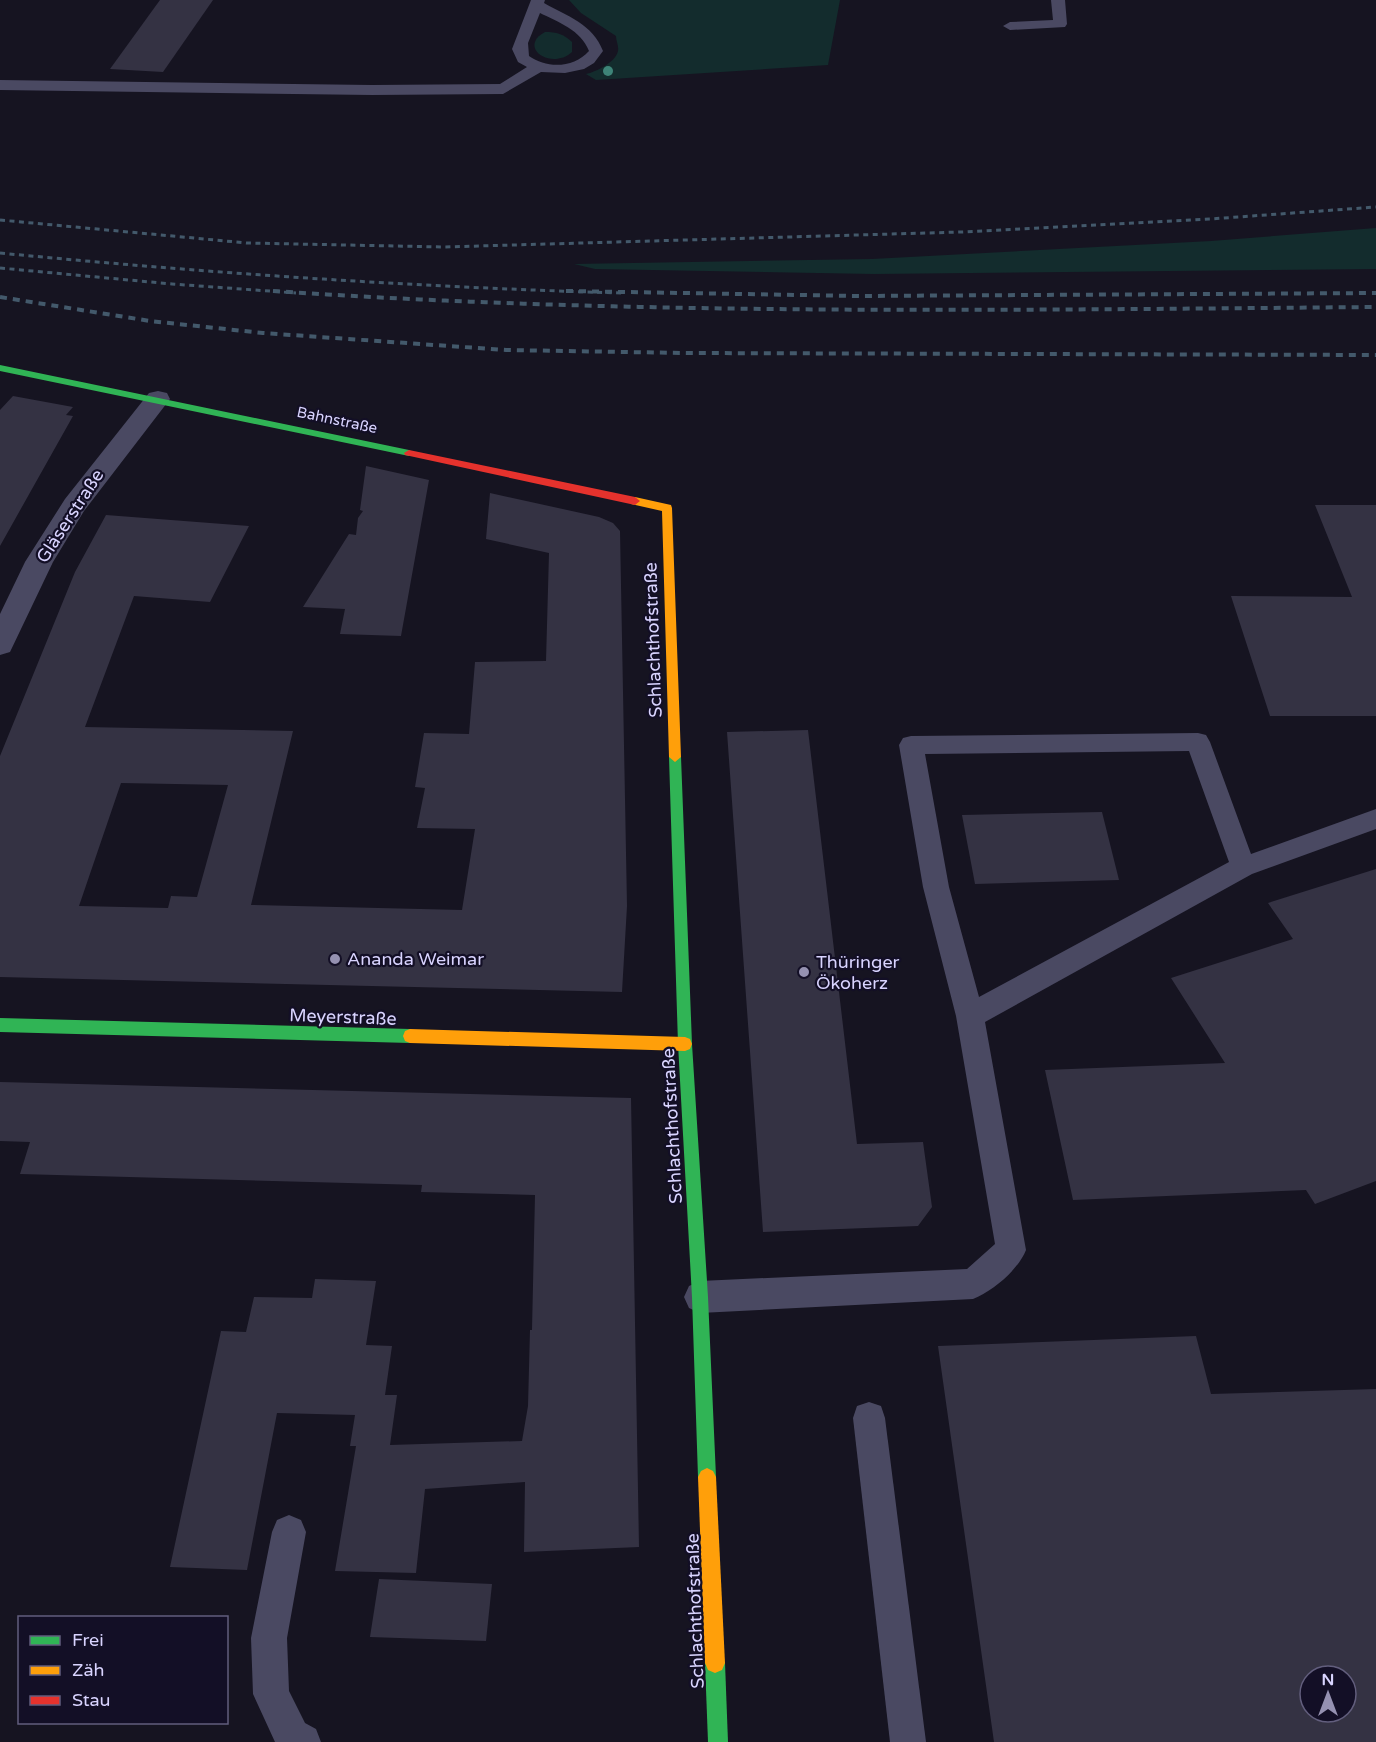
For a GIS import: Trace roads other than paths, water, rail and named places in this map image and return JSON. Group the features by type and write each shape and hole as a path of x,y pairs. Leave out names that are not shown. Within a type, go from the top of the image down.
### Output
{"street":[{"name":"Bahnstraße","path":"0,368 158,399 667,508"},
{"name":"Gläserstraße","path":"0,644 39,562 74,505 158,399"},
{"name":"Schlachthofstraße","path":"667,508 685,1044 700,1297 718,1742"},
{"name":"Meyerstraße","path":"0,1026 685,1044"}],"lane":[{"path":"1010,26 1060,24 1058,0"},
{"path":"537,2 585,32 594,42 596,51 590,60 578,67 557,70 538,67 526,61 520,53 520,45 537,2"},
{"path":"0,85 372,90 503,89 538,67"},
{"path":"700,1297 973,1284 1011,1250 970,1016 936,887 911,745 1198,742 1244,867"},
{"path":"970,1016 1244,867 1376,819"},
{"path":"869,1418 908,1742"},
{"path":"289,1532 269,1638 271,1694 292,1736 303,1742"}],"railway":[{"path":"0,220 247,243 444,247 961,232 1210,219 1376,207"},
{"path":"0,253 310,278 571,291"},
{"path":"0,268 296,293"},
{"path":"273,291 549,304 824,310 1376,307"},
{"path":"566,291 571,291"},
{"path":"571,291 859,296 1376,293"},
{"path":"571,291 621,293"},
{"path":"0,297 150,321 263,333 506,350 686,353 1376,355"}],"place":[{"name":"Ananda Weimar","path":"335,959"},
{"name":"Thüringer Ökoherz","path":"804,972"}]}
